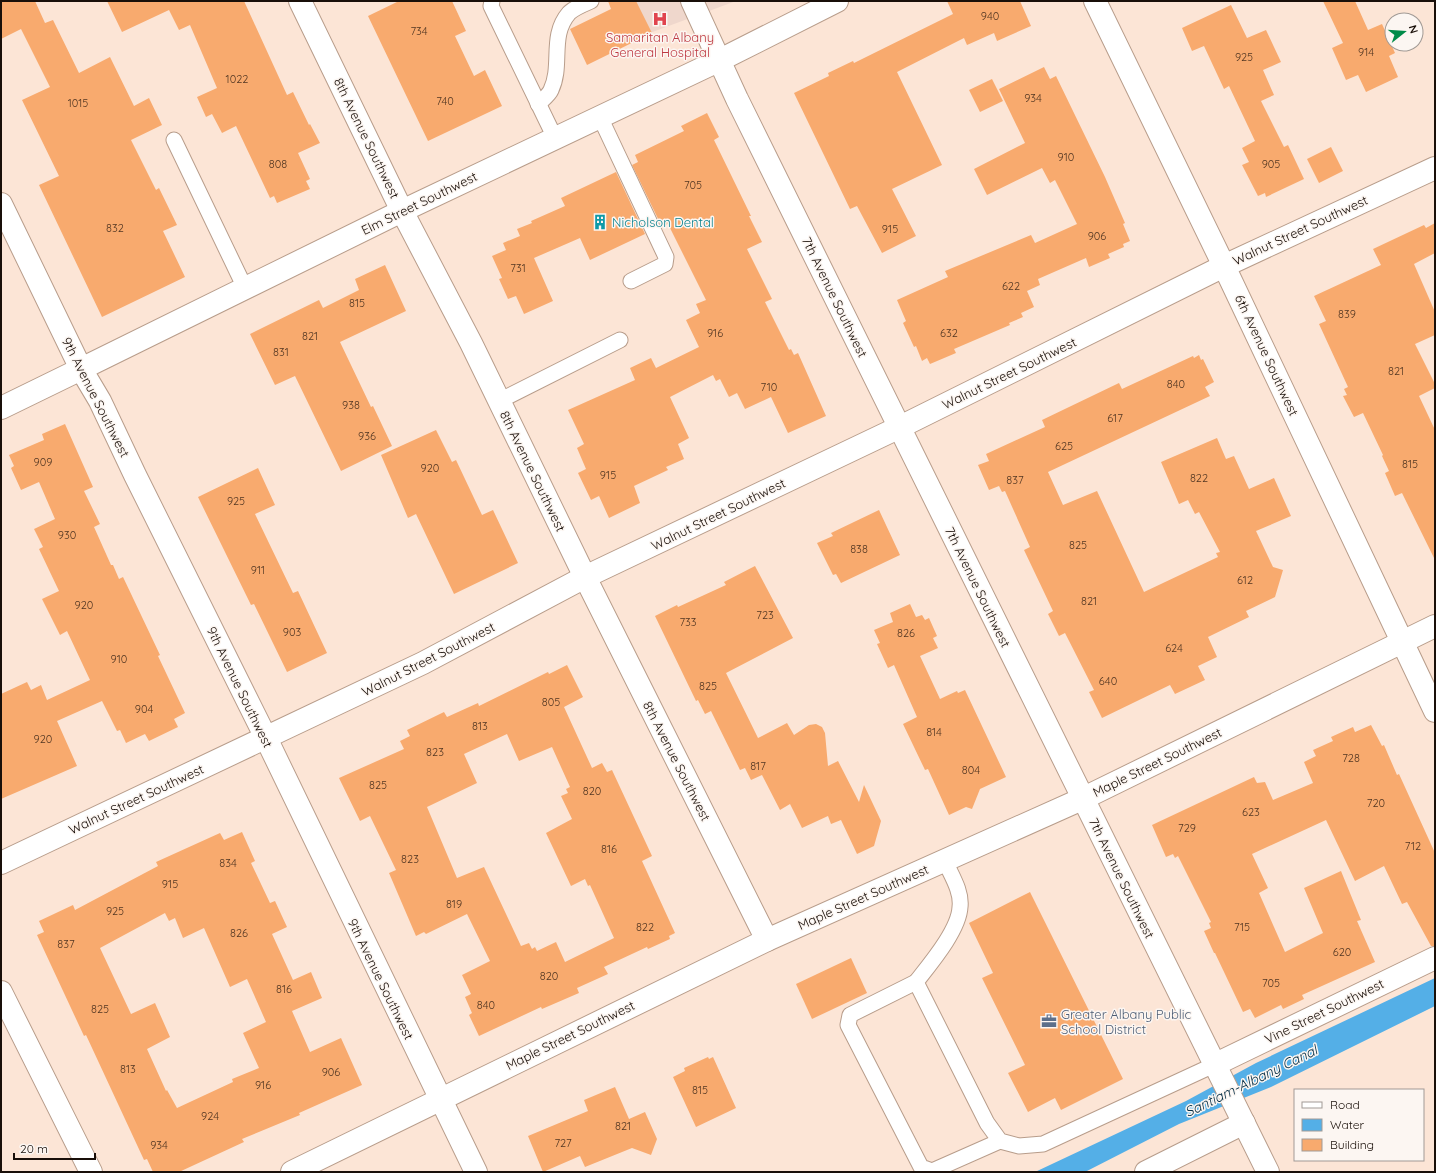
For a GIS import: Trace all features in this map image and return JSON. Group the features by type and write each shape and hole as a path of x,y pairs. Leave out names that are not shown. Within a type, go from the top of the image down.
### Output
{"street":[{"name":"8th Avenue Southwest","path":"300,1 402,211 424,248 585,577 766,940"},
{"name":"7th Avenue Southwest","path":"692,1 737,99 900,427 1082,799 1268,1172"},
{"name":"Elm Street Southwest","path":"1,408 402,211 720,60 837,1"},
{"name":"6th Avenue Southwest","path":"1095,1 1224,266 1435,711"},
{"name":"Walnut Street Southwest","path":"1,863 423,663 585,577 900,427 1224,266 1435,168"},
{"name":"9th Avenue Southwest","path":"1,204 80,369 100,401 138,482 266,738 439,1099 476,1172"},
{"name":"Maple Street Southwest","path":"292,1172 766,940 1082,799 1435,626"},
{"name":"Vine Street Southwest","path":"1218,1073 1435,958"},
{"path":"1,992 91,1172"},
{"path":"1146,1172 1240,1114"}],"lane":[{"path":"492,1 491,6 555,138"},
{"path":"538,104 551,91 556,74 557,35 563,21 570,12 591,1"},
{"path":"600,117 666,258 665,264 631,282"},
{"path":"174,140 245,288"},
{"path":"499,401 620,340"},
{"path":"945,861 957,888 960,908 949,935 935,959 916,982 850,1015 848,1025 921,1167 932,1171 1000,1141 1019,1146 1044,1144 1218,1073"},
{"path":"916,982 987,1123 1000,1141"}],"shaded area":[{"name":"Samaritan Albany General Hospital","path":"626,1 736,1 639,37"}],"water":[{"name":"Santiam-Albany Canal","path":"1435,978 1435,1006 1271,1087 1179,1124 1085,1172 1035,1172 1186,1101 1256,1063"}],"building":[{"path":"1,1 35,1 45,23 53,20 79,73 110,57 134,106 149,98 162,125 131,140 156,190 159,188 177,225 163,231 185,277 102,317 39,185 59,176 22,100 50,87 21,29 1,39"},
{"path":"107,1 244,1 287,95 293,92 309,125 310,124 320,143 298,153 310,179 306,181 310,189 277,203 274,196 270,198 236,126 222,133 212,114 206,117 197,97 217,88 190,25 179,30 169,10 122,32"},
{"path":"399,1 452,1 466,31 455,36 474,76 485,70 502,106 428,141 368,16"},
{"path":"608,1 636,1 652,33 587,65 570,29 611,9"},
{"path":"947,1 1020,1 1031,26 997,41 994,33 967,45 964,38 897,72 942,165 892,189 916,236 882,253 857,206 850,209 794,93 829,76 828,73 853,61 854,63 953,14"},
{"path":"1323,1 1355,1 1368,30 1382,24 1384,28 1384,52 1395,52 1389,56 1398,77 1366,92 1358,75 1346,80 1332,48 1343,43"},
{"path":"1231,5 1247,38 1266,30 1281,62 1263,70 1274,95 1261,101 1284,147 1288,145 1304,179 1266,197 1265,193 1258,196 1242,165 1249,162 1242,148 1255,141 1229,86 1224,89 1204,46 1192,51 1182,28"},
{"path":"1044,67 1050,79 1056,76 1105,177 1125,223 1123,224 1130,241 1123,244 1124,247 1108,254 1110,258 1089,267 1086,258 1038,279 1040,285 1027,291 1034,307 1021,313 1023,317 1009,323 1010,325 954,349 956,353 930,364 927,358 922,361 916,346 914,347 903,323 906,321 897,300 948,277 945,271 1031,235 1035,243 1077,224 1055,180 1050,183 1042,168 987,195 974,169 1025,143 999,89"},
{"path":"992,79 1003,101 980,112 969,90"},
{"path":"707,113 719,137 714,140 762,242 747,249 772,299 765,302 789,350 791,349 794,355 798,353 826,416 788,433 771,397 745,409 737,393 729,397 720,379 716,381 713,375 670,397 689,438 678,444 684,459 666,467 668,470 634,486 640,503 609,518 599,496 591,500 578,473 586,469 577,448 584,444 568,410 635,380 630,368 651,358 656,368 699,347 686,320 700,313 696,304 706,300 668,224 662,227 632,165 638,162 635,155 684,131 681,126"},
{"path":"1331,147 1343,171 1319,183 1307,159"},
{"path":"616,172 645,234 590,260 580,238 534,258 553,301 524,314 516,296 508,299 499,279 502,278 492,256 506,250 503,243 520,236 517,229 565,206 561,198"},
{"path":"1435,223 1435,253 1414,264 1435,312 1435,335 1415,344 1435,384 1435,388 1419,396 1435,430 1435,560 1402,493 1395,496 1385,473 1389,471 1382,456 1383,455 1363,413 1354,417 1343,396 1347,395 1344,389 1348,387 1319,324 1326,321 1314,296 1381,265 1373,249 1424,225 1426,228"},
{"path":"385,265 406,311 340,342 371,407 373,406 392,446 341,471 295,376 275,385 250,334 319,300 323,308 359,290 355,279"},
{"path":"1199,355 1201,360 1203,359 1214,382 1205,387 1210,396 1048,472 1063,505 1097,491 1144,592 1218,557 1216,553 1220,552 1199,512 1195,514 1188,500 1179,504 1161,462 1217,438 1226,459 1234,456 1249,489 1274,478 1291,516 1256,531 1273,567 1283,570 1275,597 1246,611 1249,617 1208,637 1217,657 1198,666 1205,680 1175,694 1170,685 1102,718 1089,692 1094,690 1065,633 1059,636 1048,614 1053,611 1024,550 1030,547 1005,491 1002,492 999,486 989,490 978,465 989,461 986,454 1045,427 1042,420 1119,383 1122,389 1193,356 1194,358"},
{"path":"65,424 93,487 84,491 100,524 94,527 119,579 123,577 160,655 158,656 185,713 174,719 178,727 149,741 145,734 126,743 120,730 117,731 102,701 57,721 77,766 1,799 1,694 27,682 31,690 41,685 47,700 90,680 67,631 60,635 42,599 59,591 39,549 43,547 34,529 55,519 39,482 21,490 11,468 14,466 9,455 44,440 42,434"},
{"path":"436,430 452,462 456,460 482,515 493,510 518,563 454,594 416,514 408,518 381,455"},
{"path":"258,468 275,505 255,514 293,593 298,591 327,653 287,672 254,604 251,605 198,497"},
{"path":"879,510 900,555 841,583 836,574 833,575 817,543 833,536 831,533"},
{"path":"755,566 793,638 726,673 758,738 787,723 794,735 809,725 816,724 822,727 825,733 828,766 838,761 859,802 864,785 881,821 874,846 857,854 841,820 831,824 828,816 802,828 790,804 780,810 762,775 751,780 745,768 740,770 711,711 705,714 698,700 696,701 655,616 677,605 678,607 726,585 724,582"},
{"path":"910,604 916,617 922,615 925,620 929,618 937,636 933,638 938,648 920,656 940,699 957,691 958,693 965,690 1006,777 980,789 972,809 966,807 949,815 928,769 925,770 903,724 917,717 894,665 888,668 877,644 880,643 874,630 893,622 890,613"},
{"path":"567,665 583,697 564,707 592,768 602,763 607,772 612,770 652,856 642,861 675,933 669,936 670,939 648,949 647,947 604,967 608,974 577,988 579,993 542,1009 541,1007 479,1036 469,1015 472,1013 465,997 471,994 462,975 490,961 467,914 426,934 424,932 416,936 389,873 396,870 370,816 360,821 339,778 404,749 400,741 410,736 407,730 444,712 447,717 478,703 479,706 548,672 549,674","holes":["507,734 519,761 552,747 570,787 566,789 568,793 561,796 572,819 546,833 571,886 585,879 588,886 590,885 614,938 565,962 556,942 537,951 535,947 532,949 529,943 521,946 484,867 457,878 427,807 477,783 464,754"]},
{"path":"1371,725 1382,746 1384,745 1397,775 1399,774 1435,853 1435,946 1431,946 1407,902 1402,904 1384,866 1355,881 1326,820 1252,854 1268,888 1259,893 1285,952 1323,933 1304,888 1341,871 1361,920 1357,921 1375,962 1302,995 1304,999 1283,1009 1281,1005 1255,1018 1250,1009 1243,1012 1214,953 1204,931 1211,928 1209,923 1211,922 1178,856 1175,858 1173,854 1166,857 1152,825 1254,777 1257,783 1265,782 1273,800 1313,783 1304,762 1316,756 1313,750 1333,741 1331,737 1353,727 1355,732"},
{"path":"242,832 255,861 251,863 270,903 275,901 287,927 272,934 293,980 311,972 322,998 292,1011 310,1052 341,1038 362,1085 299,1113 300,1115 242,1139 244,1142 179,1172 153,1172 147,1159 144,1160 86,1035 84,1036 37,935 44,932 39,921 73,905 75,910 158,866 156,862 220,833 224,840","holes":["165,913 169,921 175,918 183,938 204,928 230,987 247,979 266,1022 243,1033 259,1068 232,1079 233,1082 177,1108 167,1090 166,1091 147,1049 170,1037 155,1003 131,1014 100,948"]},
{"name":"Greater Albany Public School District","path":"1030,892 1123,1079 1061,1110 1055,1098 1028,1112 1008,1073 1025,1065 982,978 993,973 969,923"},
{"path":"851,958 867,993 812,1019 796,984"},
{"path":"708,1057 709,1059 713,1057 736,1108 696,1127 673,1077 685,1071 684,1068"},
{"path":"615,1087 629,1119 645,1112 657,1139 651,1155 632,1148 585,1167 580,1156 543,1172 528,1136 588,1111 584,1100"}],"place":[{"name":"Samaritan Albany General Hospital","path":"660,19"},
{"name":"Nicholson Dental","path":"600,222"},
{"name":"Greater Albany Public School District","path":"1049,1021"}]}
